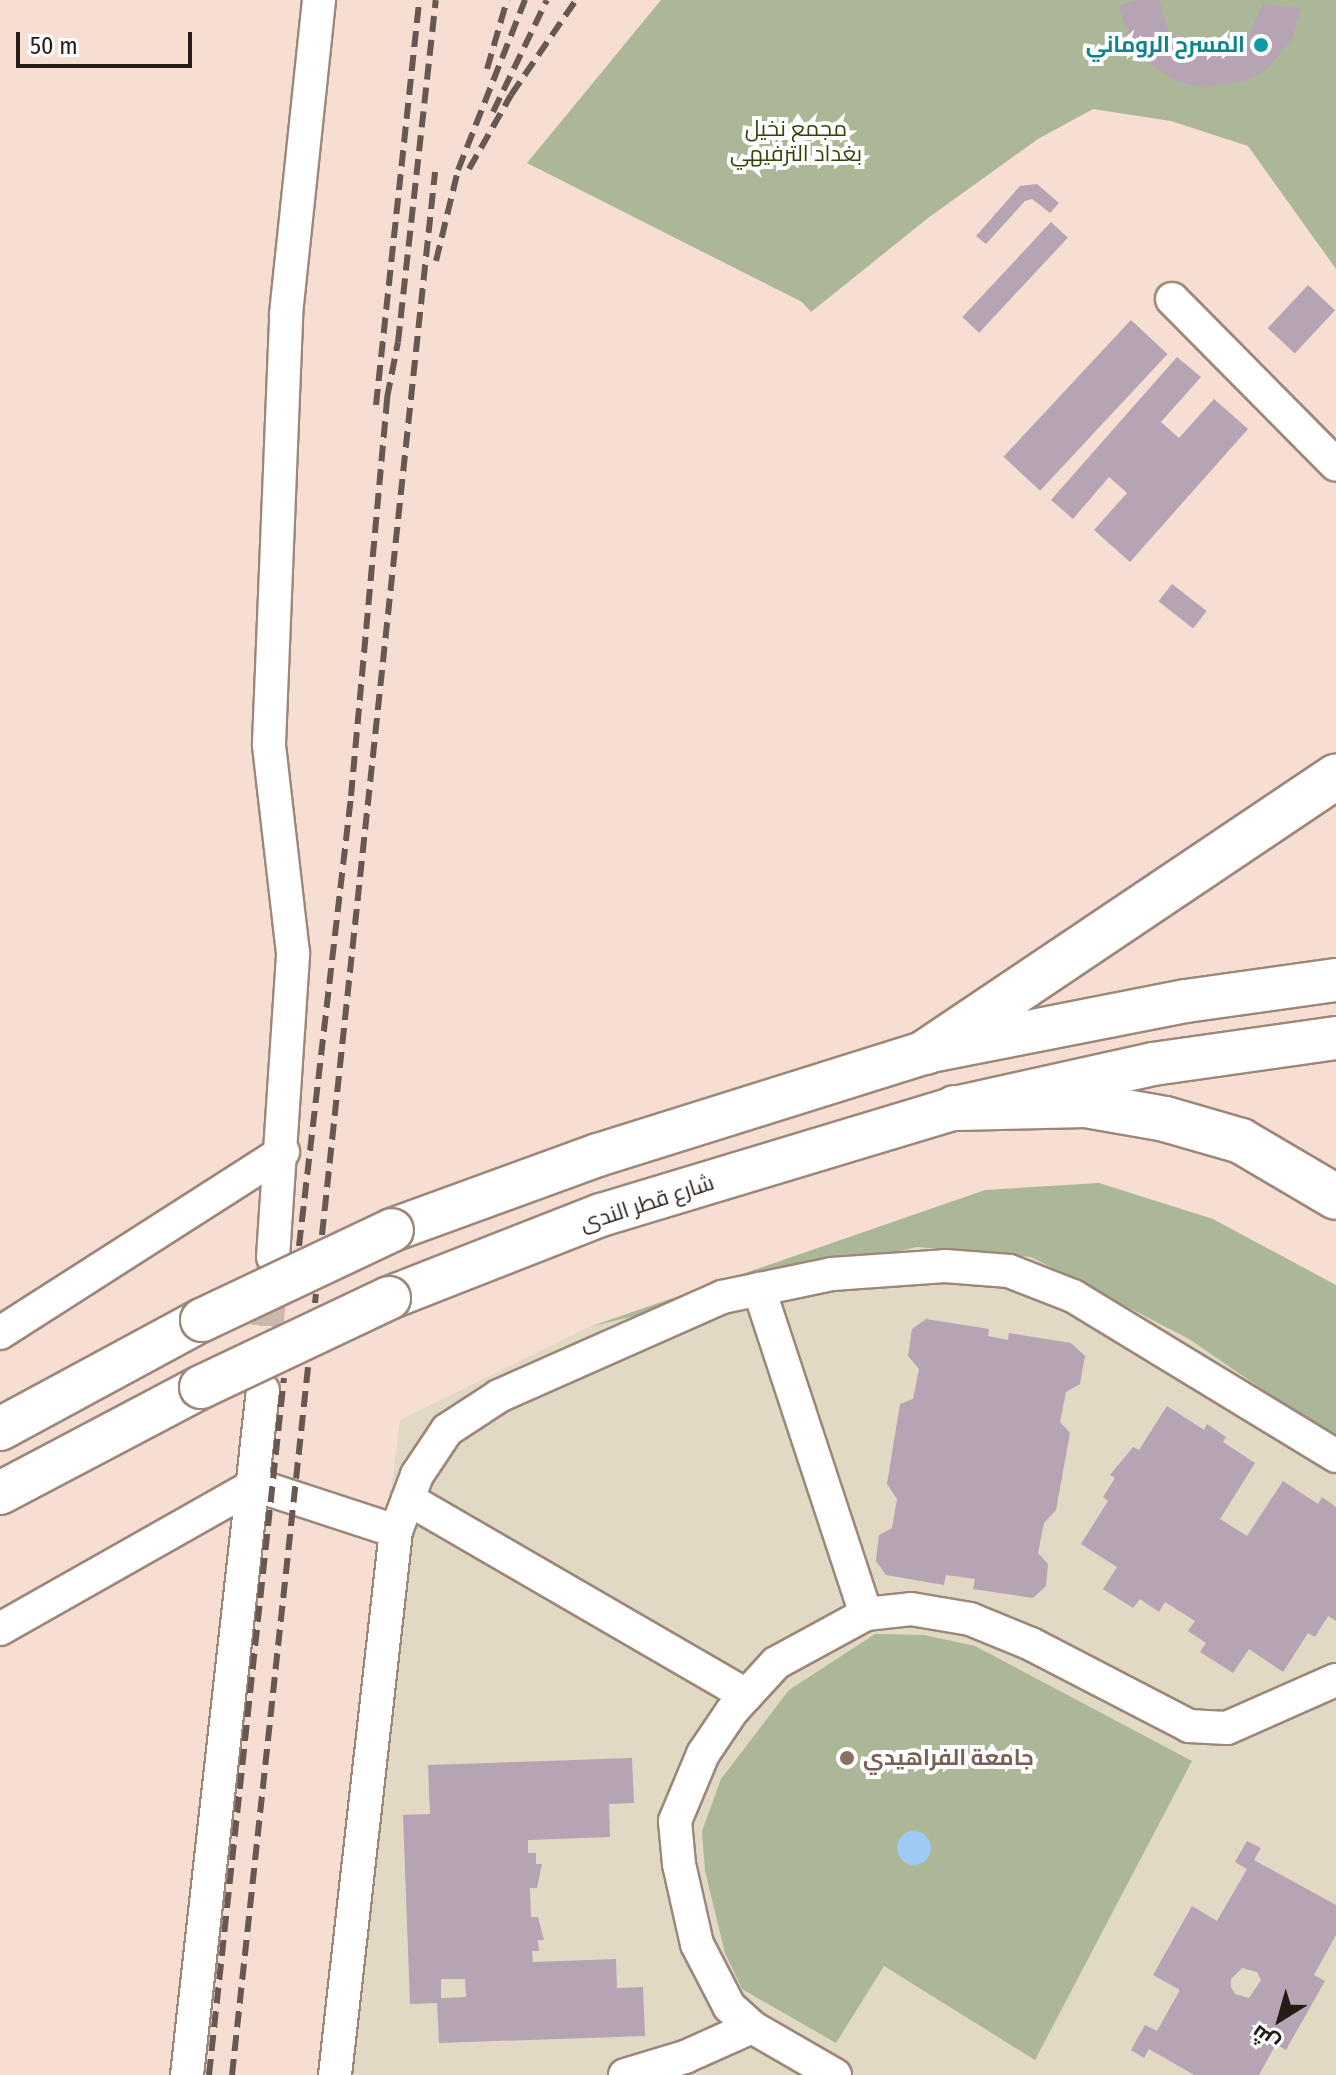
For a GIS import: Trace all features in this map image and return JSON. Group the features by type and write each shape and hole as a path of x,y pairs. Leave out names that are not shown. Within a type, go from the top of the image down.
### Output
{"highway":[{"path":"926,1052 1336,776"},
{"path":"955,1108 1086,1105 1165,1119 1241,1141 1336,1197"}],"main road":[{"path":"0,1429 202,1320 392,1230 598,1155 926,1052 1157,1006 1336,980"},
{"name":"شارع قطر الندى","path":"0,1493 201,1387 389,1298 601,1215 955,1108 1153,1064 1336,1038"}],"street":[{"path":"273,1257 283,1152 293,953 269,744 286,314 319,0"},
{"path":"1172,299 1336,465"},
{"path":"0,1333 283,1152"},
{"path":"335,2075 396,1531 408,1499 447,1430 499,1396 722,1297 832,1274 945,1266 1009,1271 1073,1296 1336,1456"},
{"path":"759,1289 866,1614"},
{"path":"187,2075 255,1485 263,1390"},
{"path":"0,1629 255,1485 396,1531"},
{"path":"408,1499 746,1695"},
{"path":"835,2075 752,2027 729,2006 697,1944 675,1821 703,1754 746,1695 776,1663 866,1614 911,1609 970,1619 1031,1644 1189,1726 1227,1728 1336,1680"},
{"path":"625,2075 685,2057 752,2027"}],"shaded area":[{"name":"جامعة الفراهيدي","path":"917,1247 1031,1257 1189,1339 1336,1440 1336,2075 319,2075 400,1420 589,1327"}],"green space":[{"name":"مجمع نخيل بغداد الترفيهي","path":"661,0 1336,0 1336,269 1248,146 1171,121 1093,109 1038,139 928,218 811,312 802,302 527,163"},
{"path":"1099,1183 1213,1219 1336,1285 1336,1440 1189,1339 1031,1257 917,1247 589,1327 985,1190"},
{"path":"875,1634 924,1635 975,1646 1192,1761 1035,2060 884,1966 836,2043 742,1989 725,1953 705,1871 702,1831 721,1779 789,1690"}],"water":[{"path":"914,1831 926,1836 931,1848 926,1860 914,1865 902,1860 897,1848 902,1836"}],"building":[{"name":"المسرح الروماني","path":"1137,0 1159,0 1168,31 1180,42 1216,52 1248,37 1263,4 1301,8 1292,38 1269,67 1246,81 1200,87 1176,81 1147,61 1129,37 1119,6"},
{"path":"1037,184 1059,203 1050,213 1032,199 1025,201 986,244 976,236 1020,186"},
{"path":"1051,222 1068,238 979,333 962,317"},
{"path":"1308,285 1335,310 1295,353 1268,328"},
{"path":"1131,320 1168,354 1040,491 1003,457"},
{"path":"1177,357 1201,377 1161,422 1179,438 1214,399 1248,429 1130,562 1094,530 1127,493 1109,477 1073,519 1051,500"},
{"path":"1172,584 1207,611 1193,628 1158,601"},
{"path":"926,1319 989,1329 988,1336 1008,1340 1009,1333 1071,1343 1085,1356 1080,1384 1066,1392 1060,1422 1070,1433 1056,1510 1044,1523 1038,1553 1048,1564 1046,1586 1033,1598 973,1589 975,1579 946,1575 944,1585 886,1575 876,1561 879,1535 892,1528 897,1499 887,1484 900,1404 913,1399 919,1369 908,1356 912,1329"},
{"path":"1167,1406 1204,1430 1207,1424 1226,1437 1223,1442 1255,1463 1220,1519 1247,1536 1283,1481 1318,1504 1322,1497 1336,1507 1336,1621 1328,1616 1315,1637 1308,1633 1283,1672 1249,1649 1233,1673 1200,1652 1206,1643 1188,1631 1195,1621 1165,1602 1159,1612 1140,1599 1133,1608 1103,1589 1117,1567 1081,1544 1108,1501 1103,1497 1115,1478 1110,1475 1133,1447 1139,1450"},
{"path":"632,1758 634,1803 609,1804 610,1837 528,1840 528,1853 536,1853 536,1864 542,1864 537,1888 530,1888 531,1917 538,1917 544,1940 538,1940 539,1951 532,1951 533,1962 616,1959 617,1988 643,1987 645,2036 439,2043 437,2003 410,2004 403,1815 430,1814 428,1765","holes":["441,1979 465,1979 466,1997 441,1998"]},
{"path":"1247,1841 1261,1848 1254,1860 1336,1905 1336,1935 1314,1975 1325,1981 1286,2050 1276,2044 1259,2075 1194,2075 1149,2049 1144,2058 1131,2050 1145,2025 1157,2031 1180,1990 1153,1975 1192,1906 1217,1921 1247,1869 1235,1862","holes":["1242,1968 1257,1972 1261,1980 1249,1998 1235,1994 1231,1979"]}],"tunnel":[{"path":"264,1374 272,1268"}],"railway":[{"path":"376,405 419,0"},
{"path":"299,1246 351,796 387,398 398,342 436,0"},
{"path":"487,69 507,0"},
{"path":"436,261 458,170 525,0"},
{"path":"493,112 547,0"},
{"path":"469,169 511,95 576,0"},
{"path":"322,1235 435,172"},
{"path":"315,1303 316,1294"},
{"path":"232,2075 308,1367"},
{"path":"209,2075 284,1378"}],"place":[{"name":"المسرح الروماني","path":"1261,45"},
{"name":"جامعة الفراهيدي","path":"847,1758"}]}
